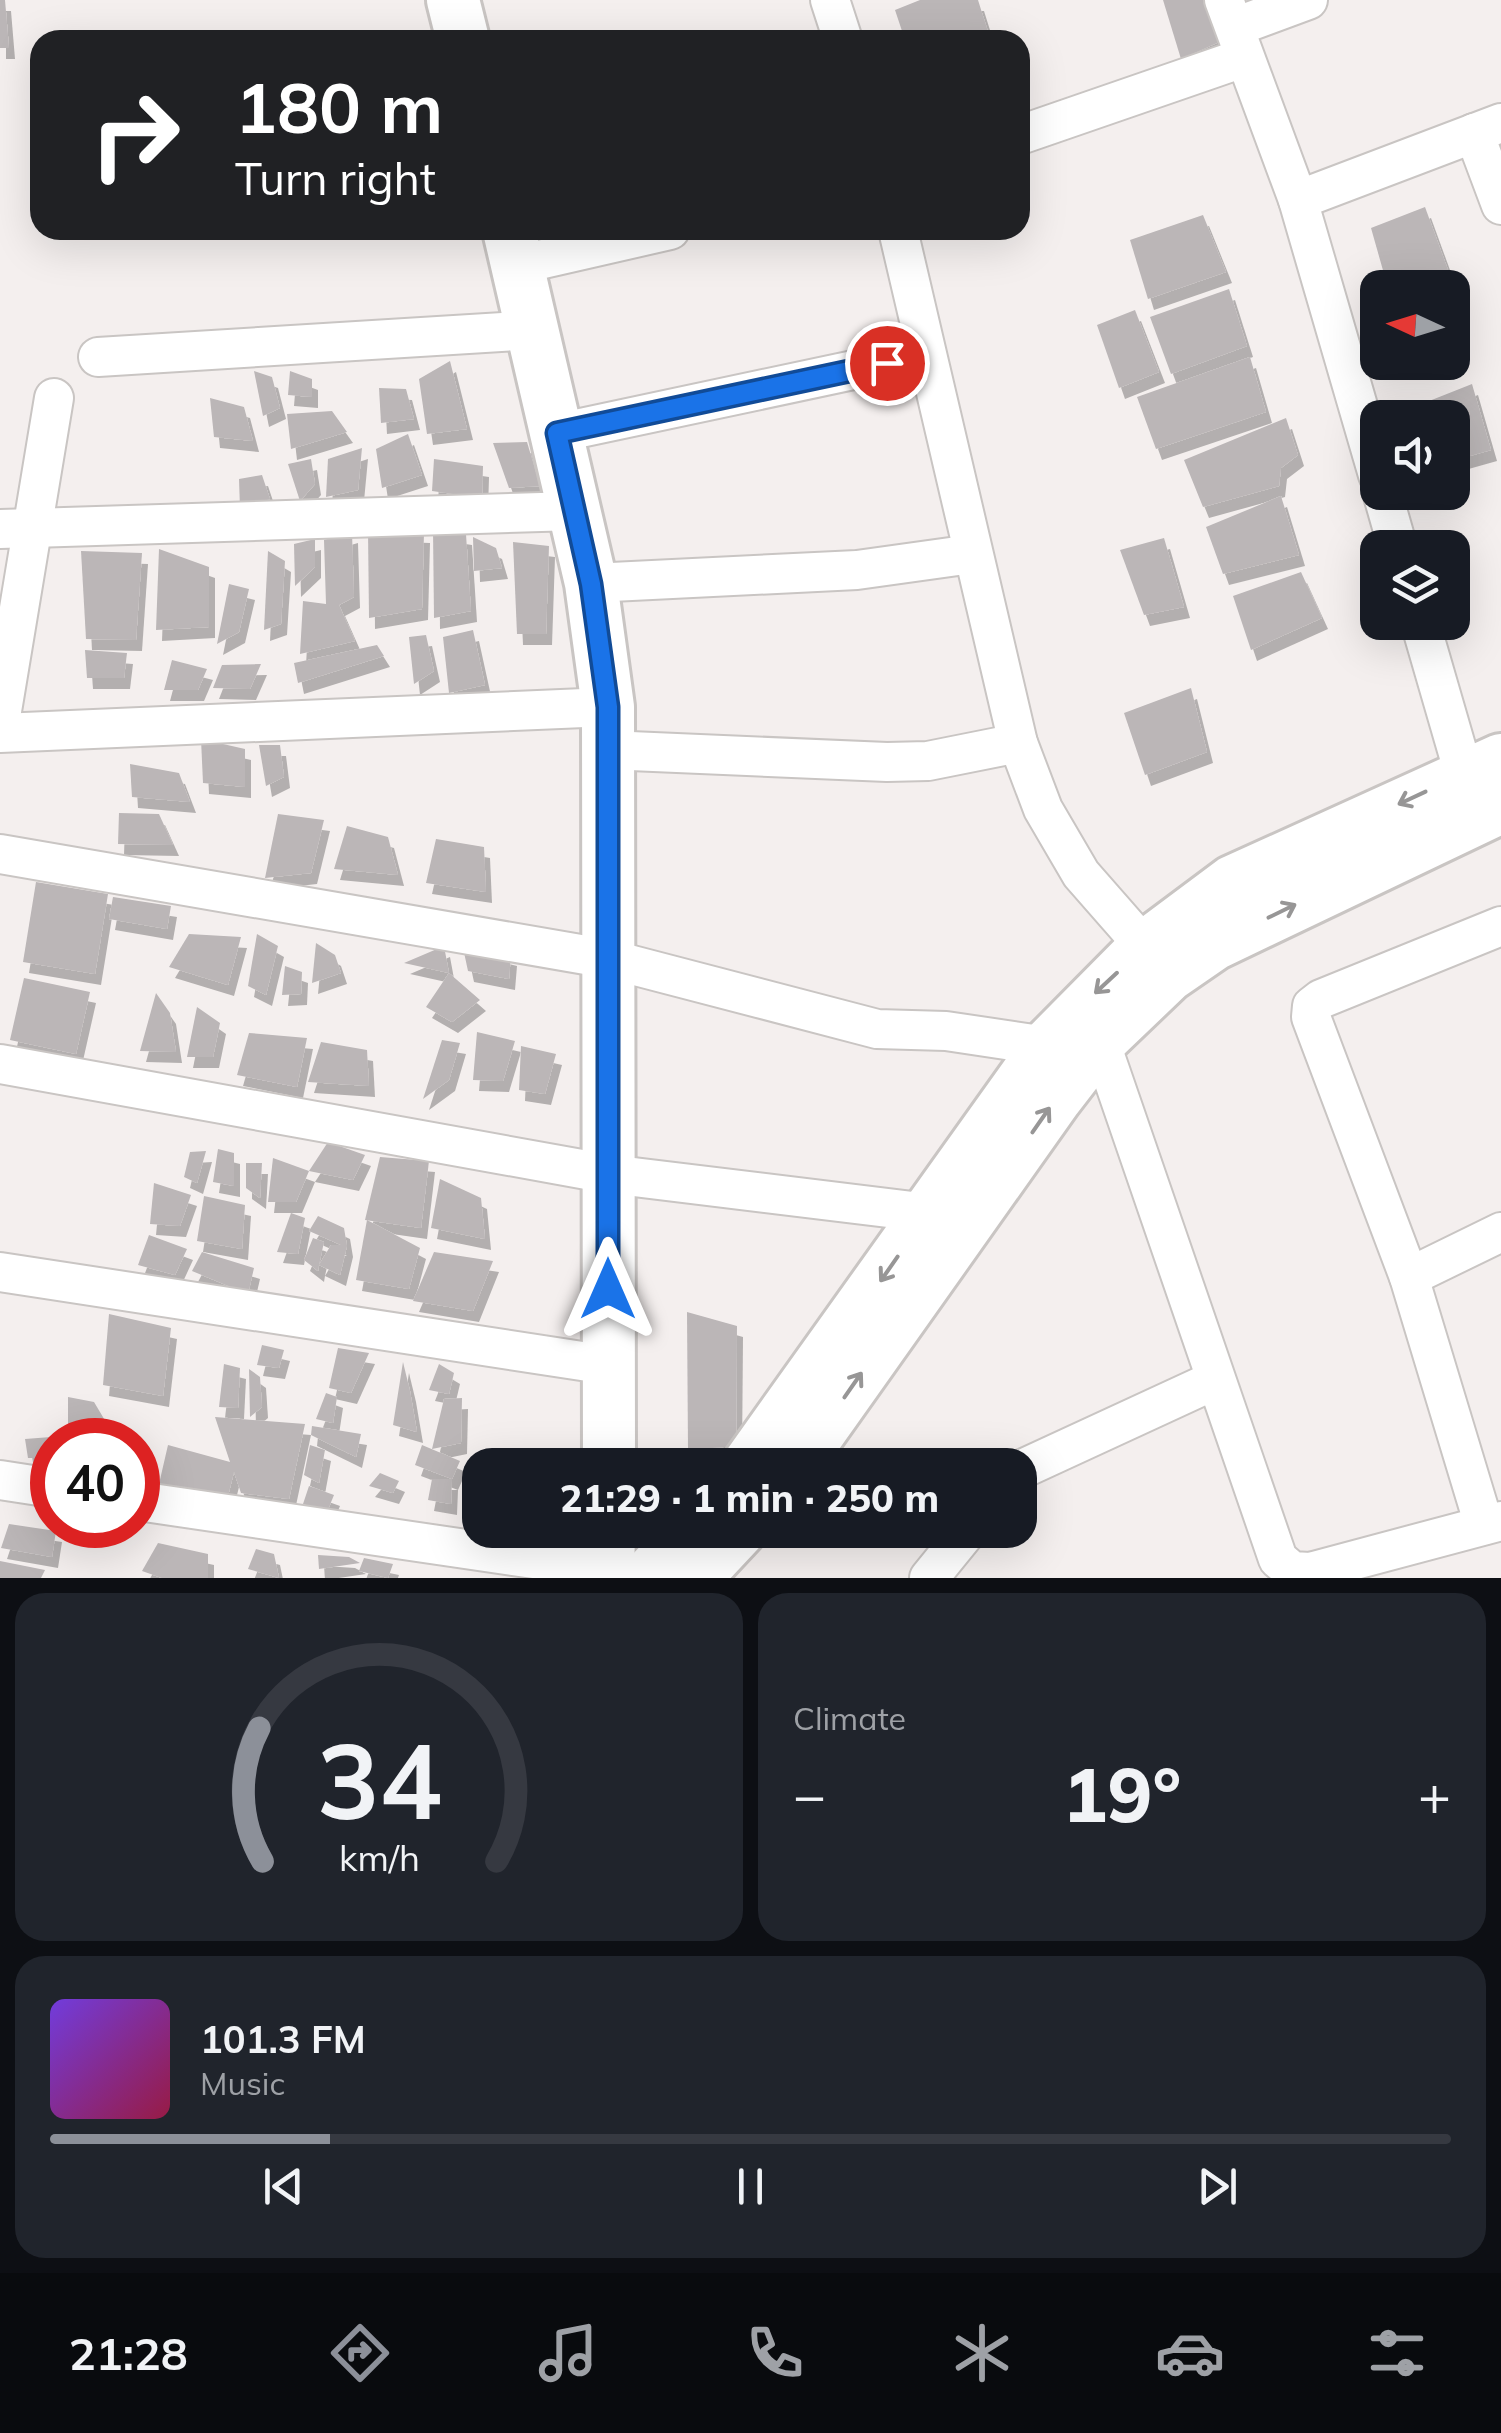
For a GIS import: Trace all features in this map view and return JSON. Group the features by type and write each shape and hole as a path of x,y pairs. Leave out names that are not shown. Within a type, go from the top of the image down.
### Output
{"street":[{"path":"453,0 460,30"},
{"path":"830,0 840,30"},
{"path":"1030,130 1234,28 1308,0"},
{"path":"1234,28 1298,200 1360,413"},
{"path":"1298,200 1488,128 1501,205"},
{"path":"583,240 513,248 591,584 608,729 608,1448"},
{"path":"900,240 1018,743 1043,809 1080,874 1145,947"},
{"path":"98,357 533,330"},
{"path":"557,433 924,355"},
{"path":"0,722 16,528 54,398"},
{"path":"16,528 575,512"},
{"path":"591,584 857,570 972,554"},
{"path":"1427,640 1485,790"},
{"path":"0,733 608,729 887,762 928,761 1018,743"},
{"path":"760,1448 1048,1046 1145,947 1232,882 1485,790"},
{"path":"808,1448 1100,1041 1169,975 1214,944 1485,790"},
{"path":"0,854 609,959 877,1029 946,1032 1048,1046"},
{"path":"1100,1041 1278,1560 1292,1571 1310,1572 1492,1523 1409,1277 1311,1016 1312,1006 1501,926"},
{"path":"0,1064 608,1174 929,1213"},
{"path":"1409,1277 1501,1232"},
{"path":"0,1272 608,1365"},
{"path":"1037,1462 1215,1380"},
{"path":"0,1480 30,1485"},
{"path":"160,1503 618,1564 652,1548"},
{"path":"695,1578 723,1548"},
{"path":"929,1578 953,1548"}],"building":[{"path":"0,0 5,0 9,48 0,48"},
{"path":"920,0 978,0 987,30 902,30 895,10"},
{"path":"1163,0 1206,0 1219,42 1181,59"},
{"path":"1425,207 1448,270 1383,270 1371,228"},
{"path":"1203,215 1226,272 1148,299 1130,240"},
{"path":"1229,289 1247,346 1171,374 1150,317"},
{"path":"1135,310 1159,372 1119,388 1097,325"},
{"path":"1250,357 1266,412 1156,449 1137,397"},
{"path":"450,361 467,429 427,434 419,379"},
{"path":"254,371 272,377 280,408 263,416"},
{"path":"290,371 312,379 312,397 288,395"},
{"path":"1472,384 1491,450 1470,456 1470,400 1432,400"},
{"path":"379,388 406,389 414,419 381,423"},
{"path":"210,398 244,407 253,441 214,437"},
{"path":"332,411 347,432 291,449 287,414"},
{"path":"1286,418 1298,455 1281,468 1279,486 1203,507 1184,460"},
{"path":"408,434 422,475 382,488 376,449"},
{"path":"527,442 540,486 509,488 493,443"},
{"path":"362,448 358,490 326,497 328,459"},
{"path":"311,459 315,484 300,501 288,464"},
{"path":"434,459 483,466 482,498 432,491"},
{"path":"262,475 270,499 240,509 239,479"},
{"path":"1281,496 1299,555 1223,574 1206,527"},
{"path":"433,529 466,534 471,611 434,618"},
{"path":"368,530 424,532 422,609 369,618"},
{"path":"352,532 354,597 339,605 355,641 300,654 303,601 326,604 324,540"},
{"path":"473,537 496,548 502,568 474,571"},
{"path":"1164,538 1184,607 1144,615 1120,550"},
{"path":"315,539 315,567 295,586 294,544"},
{"path":"513,542 549,546 546,634 517,634"},
{"path":"159,549 209,567 209,627 156,630"},
{"path":"81,551 142,553 136,640 86,639"},
{"path":"268,551 285,561 281,624 264,630"},
{"path":"1301,572 1322,618 1251,650 1233,596"},
{"path":"229,584 249,589 239,632 217,644"},
{"path":"473,630 485,685 449,693 443,637"},
{"path":"426,635 434,671 414,684 409,637"},
{"path":"377,645 384,656 298,683 294,663"},
{"path":"85,650 127,653 124,678 87,678"},
{"path":"172,660 207,669 198,690 164,690"},
{"path":"261,664 250,689 213,688 222,665"},
{"path":"1191,688 1207,752 1145,775 1124,713"},
{"path":"201,739 245,749 245,787 203,783"},
{"path":"259,745 280,745 284,777 266,786"},
{"path":"130,764 179,773 190,802 132,797"},
{"path":"119,813 159,814 173,845 118,844"},
{"path":"278,814 324,820 311,873 265,878"},
{"path":"347,826 388,837 398,875 334,869"},
{"path":"436,839 484,847 486,892 426,883"},
{"path":"36,882 108,894 95,974 23,962"},
{"path":"113,897 171,906 167,929 109,919"},
{"path":"189,934 241,937 228,985 169,967"},
{"path":"257,934 278,946 266,995 248,986"},
{"path":"316,943 335,955 341,973 312,983"},
{"path":"462,943 511,955 509,979 468,971"},
{"path":"444,946 449,973 404,963"},
{"path":"285,966 302,972 301,994 282,995"},
{"path":"449,973 480,1000 452,1022 426,1007"},
{"path":"24,978 90,992 76,1054 10,1040"},
{"path":"156,993 170,1013 176,1052 140,1051"},
{"path":"197,1007 220,1023 213,1057 187,1057"},
{"path":"477,1032 515,1041 503,1081 473,1080"},
{"path":"249,1033 307,1038 297,1087 237,1075"},
{"path":"442,1040 460,1043 449,1080 423,1099"},
{"path":"321,1042 367,1050 369,1086 308,1082"},
{"path":"521,1046 556,1054 545,1094 519,1090"},
{"path":"328,1142 365,1155 353,1180 309,1171"},
{"path":"218,1149 234,1153 234,1186 213,1182"},
{"path":"206,1151 197,1183 184,1177 190,1152"},
{"path":"380,1157 429,1161 421,1228 365,1220"},
{"path":"273,1158 309,1171 296,1202 268,1202"},
{"path":"246,1163 262,1163 260,1198 246,1188"},
{"path":"440,1179 481,1198 485,1239 431,1228"},
{"path":"154,1183 191,1195 180,1226 150,1224"},
{"path":"204,1196 245,1205 242,1249 197,1241"},
{"path":"291,1213 305,1218 298,1254 277,1252"},
{"path":"318,1216 344,1228 347,1246 340,1275 319,1265 331,1245 341,1245 309,1231"},
{"path":"367,1220 420,1248 409,1289 356,1280"},
{"path":"149,1235 187,1249 175,1275 138,1265"},
{"path":"313,1238 324,1242 318,1271 304,1260"},
{"path":"202,1252 254,1268 248,1294 192,1271"},
{"path":"434,1252 493,1261 473,1311 413,1301"},
{"path":"687,1312 737,1326 736,1446 688,1448"},
{"path":"109,1314 171,1328 163,1396 103,1385"},
{"path":"262,1345 284,1350 279,1368 257,1365"},
{"path":"338,1348 369,1353 351,1393 329,1388"},
{"path":"403,1362 410,1391 417,1432 393,1425"},
{"path":"224,1364 240,1368 238,1408 219,1407"},
{"path":"439,1364 454,1373 449,1394 429,1390"},
{"path":"249,1369 260,1377 262,1407 250,1417"},
{"path":"326,1393 337,1397 333,1423 316,1419"},
{"path":"68,1397 94,1402 104,1418 68,1418"},
{"path":"462,1398 461,1443 432,1449 444,1399"},
{"path":"215,1417 305,1424 289,1499 241,1493 234,1472 227,1500 160,1484 168,1445 230,1462"},
{"path":"312,1426 361,1434 356,1457 311,1435"},
{"path":"25,1439 30,1439 30,1458 28,1458"},
{"path":"310,1445 325,1450 319,1483 304,1475"},
{"path":"422,1445 460,1461 452,1479 415,1465"},
{"path":"380,1473 399,1481 393,1493 369,1486"},
{"path":"432,1479 452,1479 451,1504 428,1500"},
{"path":"309,1486 334,1495 327,1512 303,1504"},
{"path":"9,1524 30,1527 30,1548 53,1548 52,1557 1,1548"},
{"path":"160,1543 208,1554 208,1578 162,1578 142,1571"},
{"path":"256,1549 274,1554 279,1578 248,1569"},
{"path":"318,1555 349,1557 360,1563 319,1569"},
{"path":"364,1558 393,1564 388,1578 359,1571"},
{"path":"0,1561 45,1570 41,1578 0,1578"}],"route":[{"path":"608,1289 608,707 591,584 557,433 887,363"}]}
